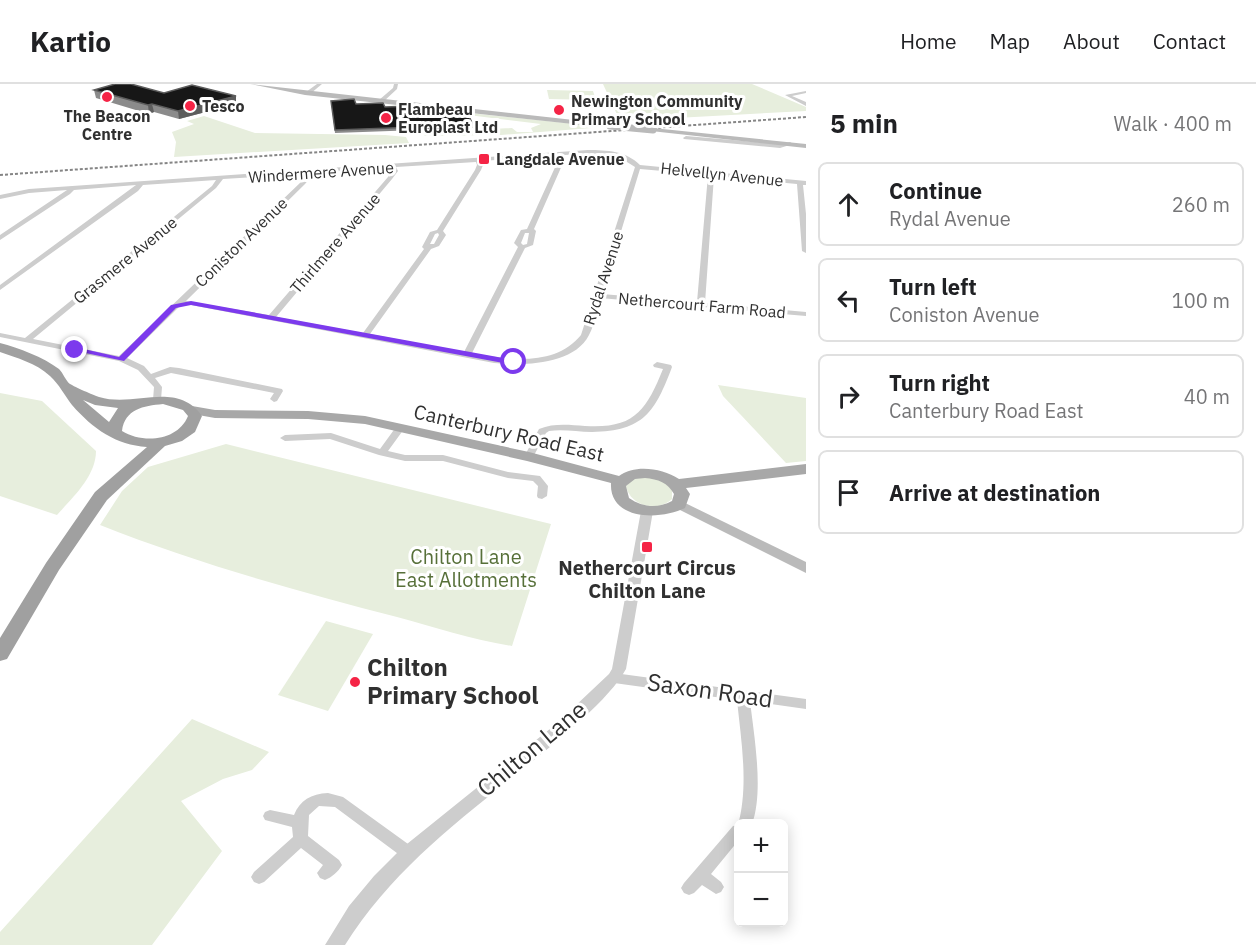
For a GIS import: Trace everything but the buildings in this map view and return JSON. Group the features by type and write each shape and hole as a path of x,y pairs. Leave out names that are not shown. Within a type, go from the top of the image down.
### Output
{"highway":[{"path":"0,347 36,361 55,373 78,403 98,422 128,441 160,443 177,438 190,429 194,423 192,410 178,402 157,400 133,406 95,401 64,383"},
{"path":"115,431 116,420 133,406"},
{"path":"0,654 52,567 101,496 125,456 128,441"},
{"path":"101,496 160,443"}],"main road":[{"path":"246,84 258,87 260,93 274,91 307,93 806,146"},
{"name":"Canterbury Road East","path":"192,410 215,414 348,418 529,457 620,481"},
{"name":"Canterbury Road East","path":"190,429 202,424 241,420 305,420 394,428"},
{"path":"676,484 682,494 679,504 666,511 647,511 636,508 620,497 617,490 620,481 630,475 648,473 676,484 806,469"},
{"path":"679,504 806,568"}],"street":[{"path":"307,93 320,84"},
{"path":"381,101 395,88 396,84"},
{"path":"806,92 786,96 806,104"},
{"path":"753,137 790,142 790,144"},
{"path":"686,138 780,146 790,144"},
{"name":"Windermere Avenue","path":"0,197 29,191 561,154 608,153 631,159 638,166"},
{"path":"466,355 522,247 517,243 523,231 530,230 560,163 561,154"},
{"path":"365,336 428,249 436,246 443,235 439,231 478,170 480,165 478,160"},
{"name":"Helvellyn Avenue","path":"638,166 803,183"},
{"name":"Rydal Avenue","path":"182,303 466,355 514,362 547,358 580,344 599,296 638,166"},
{"name":"Thirlmere Avenue","path":"271,318 390,178 395,171 393,167"},
{"name":"Coniston Avenue","path":"121,359 174,307 182,303 186,295 307,178 307,173"},
{"path":"701,305 711,173"},
{"name":"Grasmere Avenue","path":"27,340 214,187 220,179"},
{"path":"0,288 136,190 141,183"},
{"path":"803,183 806,251"},
{"path":"0,238 68,193 72,188"},
{"name":"Nethercourt Farm Road","path":"599,296 806,314"},
{"path":"0,335 121,359 141,368 158,387 157,400"},
{"path":"529,457 542,431 547,429 601,429 628,423 641,417 655,402 668,367 657,365"},
{"path":"149,377 170,370 179,371 279,391 274,399"},
{"path":"382,453 394,428"},
{"path":"285,438 331,436 405,458 443,458 508,475 536,478 543,486 542,496"},
{"name":"Chilton Lane","path":"338,943 373,892 410,854 438,828 561,728 614,678 620,669 647,511"},
{"name":"Saxon Road","path":"614,678 806,704"},
{"path":"743,696 750,798 748,819"},
{"path":"325,873 334,865 301,839 297,822 302,812 312,803 325,798 338,801 410,854"},
{"path":"270,816 297,822"},
{"path":"689,888 734,836"},
{"path":"258,877 301,839"},
{"path":"701,875 716,887"}],"green space":[{"path":"603,84 752,84 806,107 806,111 620,121"},
{"path":"547,90 593,91 596,100 549,99"},
{"path":"381,104 604,127 501,135 425,136 423,133 512,128 517,132 533,132 531,128 541,124"},
{"path":"204,116 255,133 385,135 406,137 409,143 174,157 176,142 172,132 194,124 187,121"},
{"path":"718,385 806,398 806,461 786,463 723,396"},
{"path":"0,393 42,401 96,451 88,477 57,515 0,496"},
{"name":"Chilton Lane East Allotments","path":"226,444 551,524 512,646 468,637 284,586 173,552 100,525 122,491 148,467"},
{"path":"648,477 663,481 672,490 672,499 659,506 638,503 626,486 633,479"},
{"path":"326,621 373,634 328,711 278,695"},
{"path":"192,719 269,752 252,770 223,779 181,801 222,851 152,945 0,945 0,932"}],"railway":[{"path":"0,175 806,117"}],"place":[{"name":"The Beacon Centre","path":"107,97"},
{"name":"Tesco","path":"190,106"},
{"name":"Newington Community Primary School","path":"559,110"},
{"name":"Flambeau Europlast Ltd","path":"386,118"},
{"name":"Langdale Avenue","path":"484,159"},
{"name":"Nethercourt Circus Chilton Lane","path":"647,547"},
{"name":"Chilton Primary School","path":"355,682"}],"route":[{"path":"75,350 121,359 174,307 182,303 191,303 514,362"}]}
